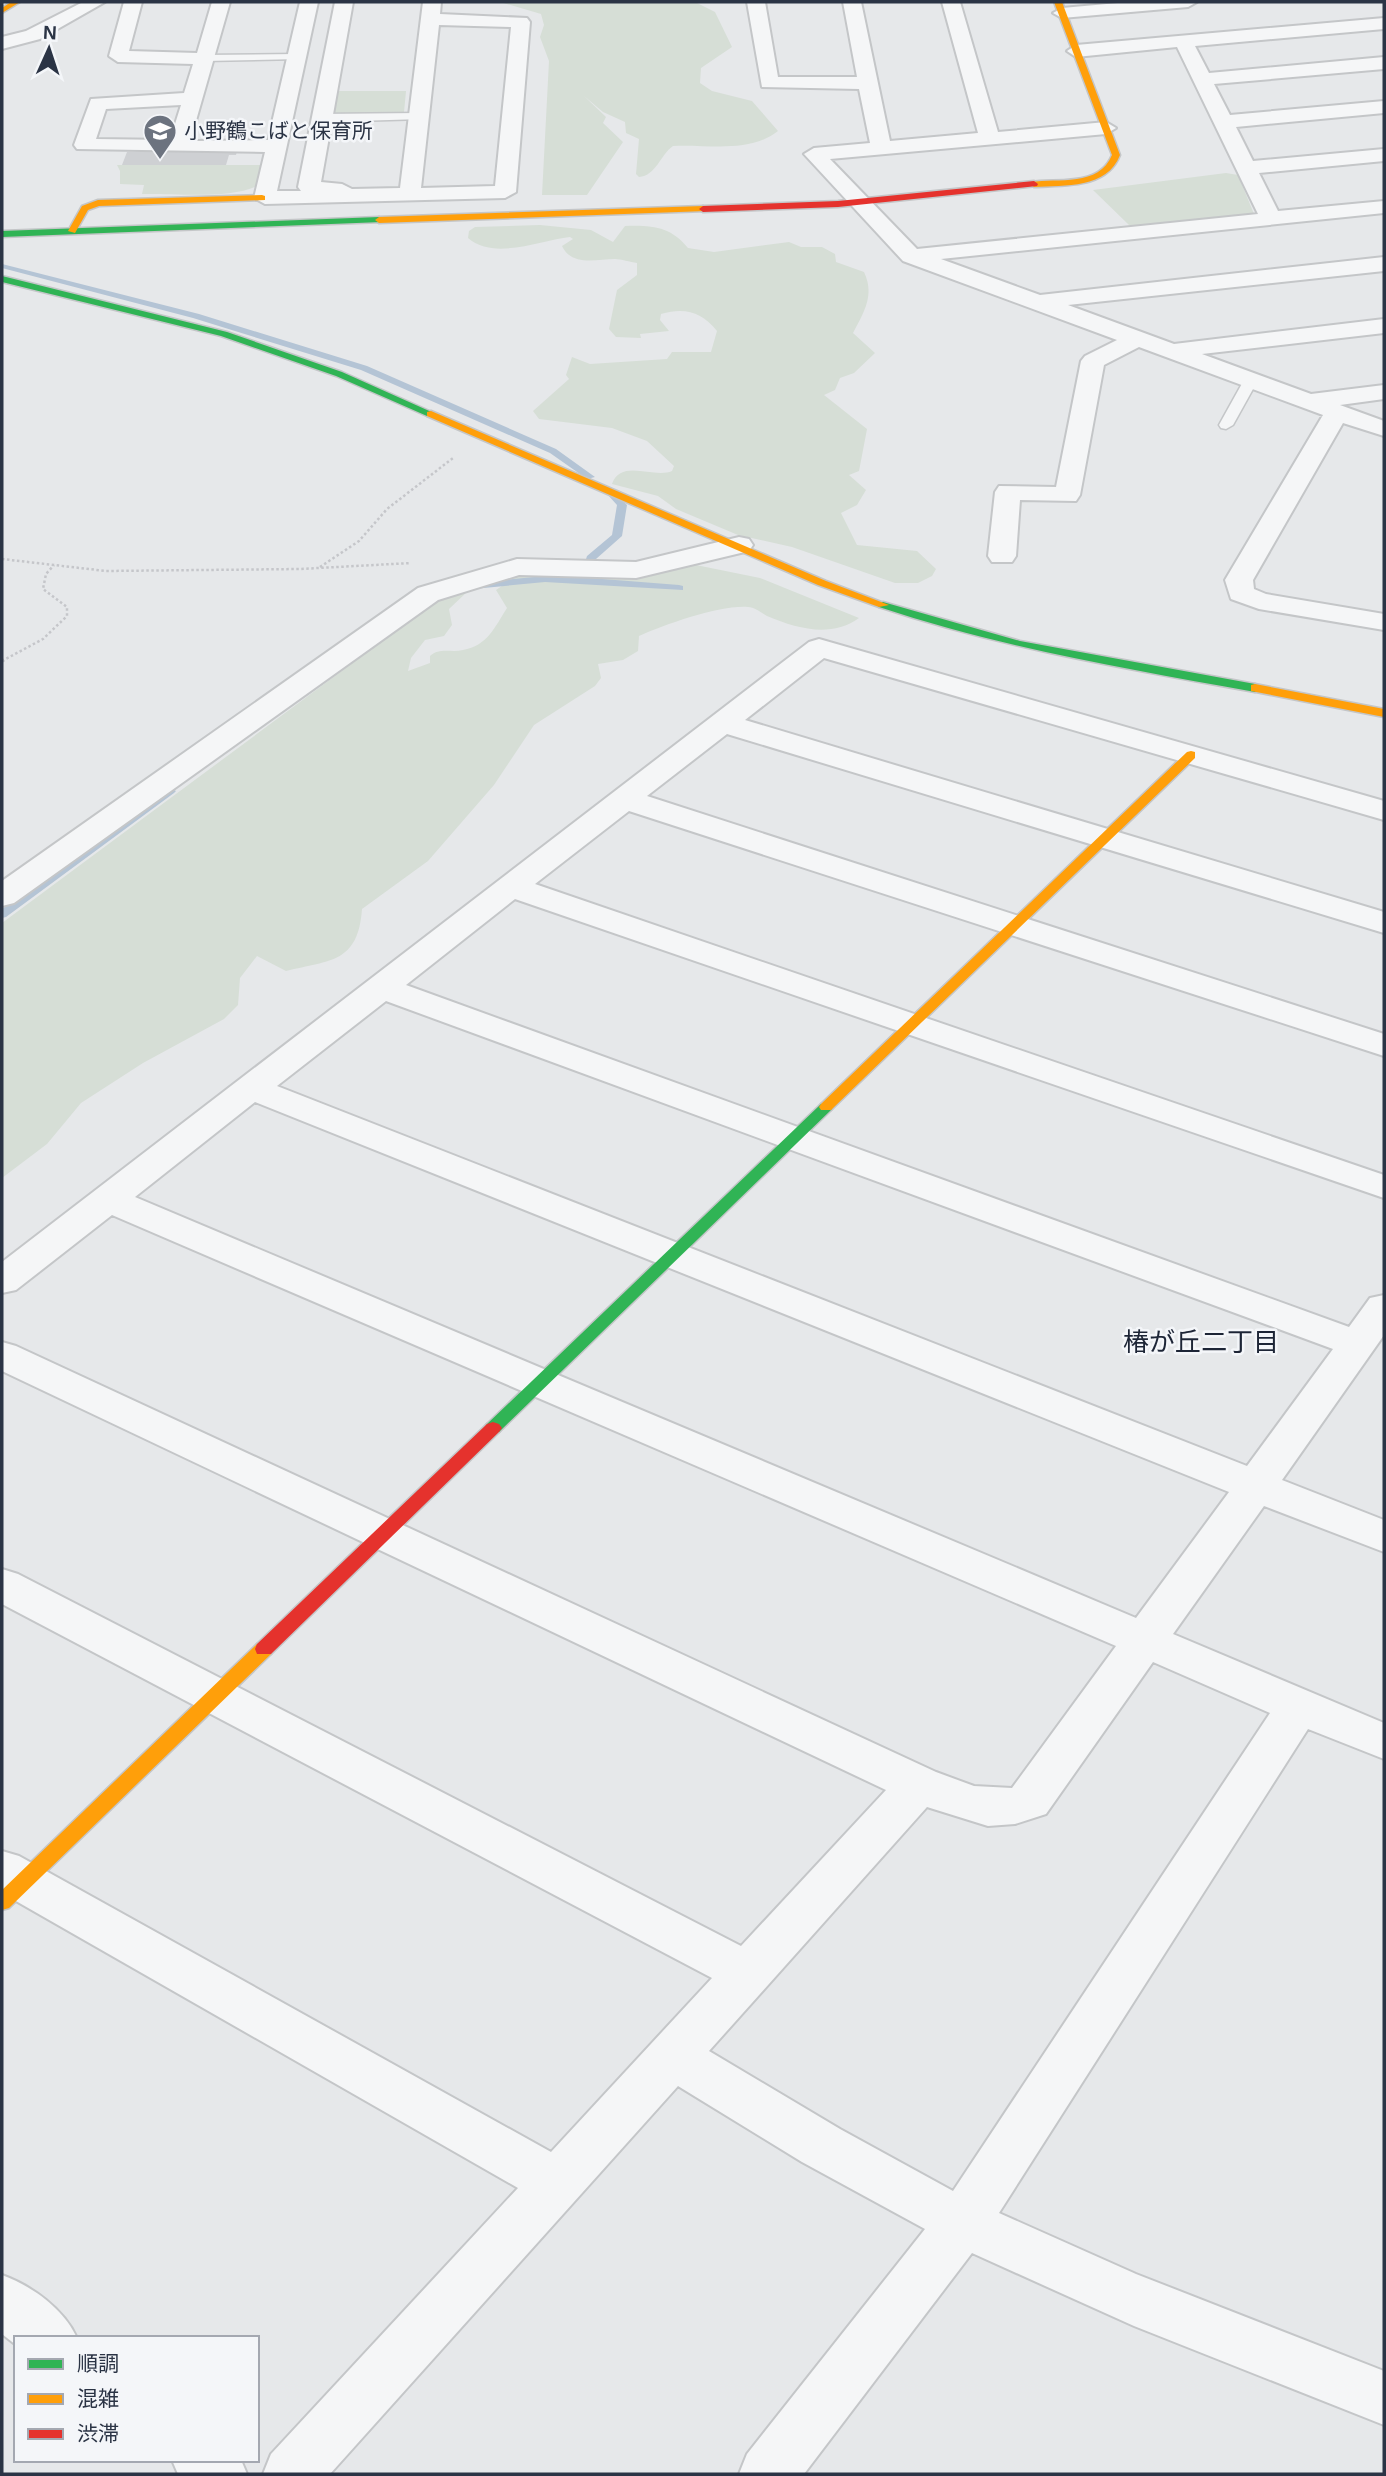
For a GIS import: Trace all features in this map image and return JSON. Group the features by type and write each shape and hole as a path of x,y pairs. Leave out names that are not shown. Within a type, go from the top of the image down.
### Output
{"street":[{"path":"2,10 16,2"},
{"path":"2,44 33,35 96,2"},
{"path":"133,2 118,56 204,59"},
{"path":"193,147 180,141 221,2"},
{"path":"265,198 309,2"},
{"path":"344,2 309,187 319,191 410,193"},
{"path":"756,2 769,83 866,83"},
{"path":"852,2 881,149"},
{"path":"951,2 990,139"},
{"path":"2,234 860,203 1087,179 1104,173 1116,160 1060,7 1188,2"},
{"path":"72,231 85,208 97,203 505,192 521,22 431,10 410,193"},
{"path":"2,17 6,28 2,44"},
{"path":"1076,51 1384,23"},
{"path":"1183,40 1270,219"},
{"path":"1204,79 1384,63"},
{"path":"192,99 98,103 84,145 277,146"},
{"path":"1224,121 1384,107"},
{"path":"1105,128 814,155 911,256 1384,429"},
{"path":"1247,167 1384,155"},
{"path":"911,256 1270,219 1379,212"},
{"path":"1037,302 1384,264"},
{"path":"2,279 224,334 339,374 848,593 945,625 1054,650 1384,713"},
{"path":"1169,351 1384,326"},
{"path":"1002,556 1009,492 1067,495 1093,361 1137,339"},
{"path":"1307,401 1384,392"},
{"path":"1337,412 1239,580 1239,587 1241,593 1259,601 1384,622"},
{"path":"2,897 379,626 436,591 517,567 636,570 739,545"},
{"path":"2,1281 819,648 1384,811"},
{"path":"722,723 1384,923"},
{"path":"557,2183 9,1885 216,1696 1191,755"},
{"path":"624,799 1384,1045"},
{"path":"511,887 1384,1187"},
{"path":"381,987 1357,1344"},
{"path":"251,1088 1384,1537"},
{"path":"108,1199 1384,1742"},
{"path":"2,1355 919,1784 980,1807 1013,1809 1029,1801 1384,1307"},
{"path":"2,1585 748,1973"},
{"path":"768,2474 963,2222 1299,1706"},
{"path":"292,2474 919,1784"},
{"path":"673,2056 745,2101 963,2222 1078,2276 1384,2398"},
{"path":"203,2462 218,2474"}],"lane":[{"path":"204,59 297,57"},
{"path":"322,118 419,117"},
{"path":"1226,425 1251,380"}],"path":[{"path":"317,569 359,541 387,509 462,450"},
{"path":"2,559 106,571 317,569 423,563"},
{"path":"2,661 48,636 68,615 67,607 43,589 46,573 55,564"}],"shaded area":[{"path":"500,2 695,2 715,12 732,47 701,68 700,83 712,91 752,101 778,131 754,143 741,145 673,146 650,173 639,177 636,174 639,139 626,133 625,122 603,112 584,96 606,117 603,123 623,142 587,195 542,195 549,61 540,37 544,25 541,14"},
{"path":"336,91 406,91 404,112 338,115 329,113"},
{"path":"117,165 264,165 259,185 233,193 202,195 142,194 144,185 120,184"},
{"path":"1226,173 1238,175 1254,214 1140,228 1129,225 1093,190"},
{"path":"540,225 591,230 613,242 625,226 653,227 675,236 688,248 714,252 789,242 801,247 822,247 835,254 836,262 864,272 868,296 853,333 875,353 854,373 840,378 835,390 824,395 867,429 859,471 849,475 866,490 857,505 841,513 857,545 917,551 936,569 932,576 918,583 895,583 792,547 738,535 676,509 658,496 612,484 616,476 623,472 672,471 674,466 647,441 612,428 539,419 533,411 569,379 566,375 572,357 590,364 667,359 672,352 711,352 717,331 699,315 678,311 661,314 660,320 669,331 640,334 641,338 616,337 609,329 617,290 637,275 637,263 572,257 562,246 573,239 570,237 504,249 479,245 468,238 469,231 475,227"},
{"path":"691,564 760,578 859,618 826,630 802,628 779,621 751,607 736,607 693,616 639,636 638,651 623,660 598,664 601,678 595,686 534,725 494,785 428,861 362,909 355,940 348,949 329,961 286,971 257,956 240,978 238,1005 224,1019 143,1063 81,1103 47,1144 2,1178 2,923 447,593 464,588 468,591 449,609 452,625 444,636 425,640 411,658 408,671 430,663 430,656 438,652 471,648 484,640 507,608 496,590 515,577 571,576"}],"building":[{"path":"237,151 236,155 229,155 226,165 122,165 127,152"}],"waterway":[{"path":"2,266 196,316 364,368 553,451 590,477"},
{"path":"584,581 591,558 617,536 622,505 612,494"},
{"path":"473,586 545,579 584,581"},
{"path":"584,581 679,588"},
{"path":"2,914 170,791"}],"traffic: fast":[{"path":"2,234 379,220"},
{"path":"2,279 224,334 339,374 431,414"},
{"path":"883,605 928,620 1020,644 1255,688"},
{"path":"493,1428 826,1107"}],"traffic: slow":[{"path":"2,11 16,2"},
{"path":"1034,184 1094,177 1112,165 1116,155 1058,2"},
{"path":"72,231 85,208 98,203 262,198"},
{"path":"379,220 703,209"},
{"path":"431,414 822,583 883,605"},
{"path":"1255,688 1384,713"},
{"path":"826,1107 1191,755"},
{"path":"2,1902 264,1649"}],"traffic: jam":[{"path":"703,209 838,204 1034,184"},
{"path":"264,1649 493,1428"}],"place":[{"name":"小野鶴こばと保育所","path":"160,161"}],"district":[{"name":"椿が丘二丁目","path":"1201,1342"}]}
